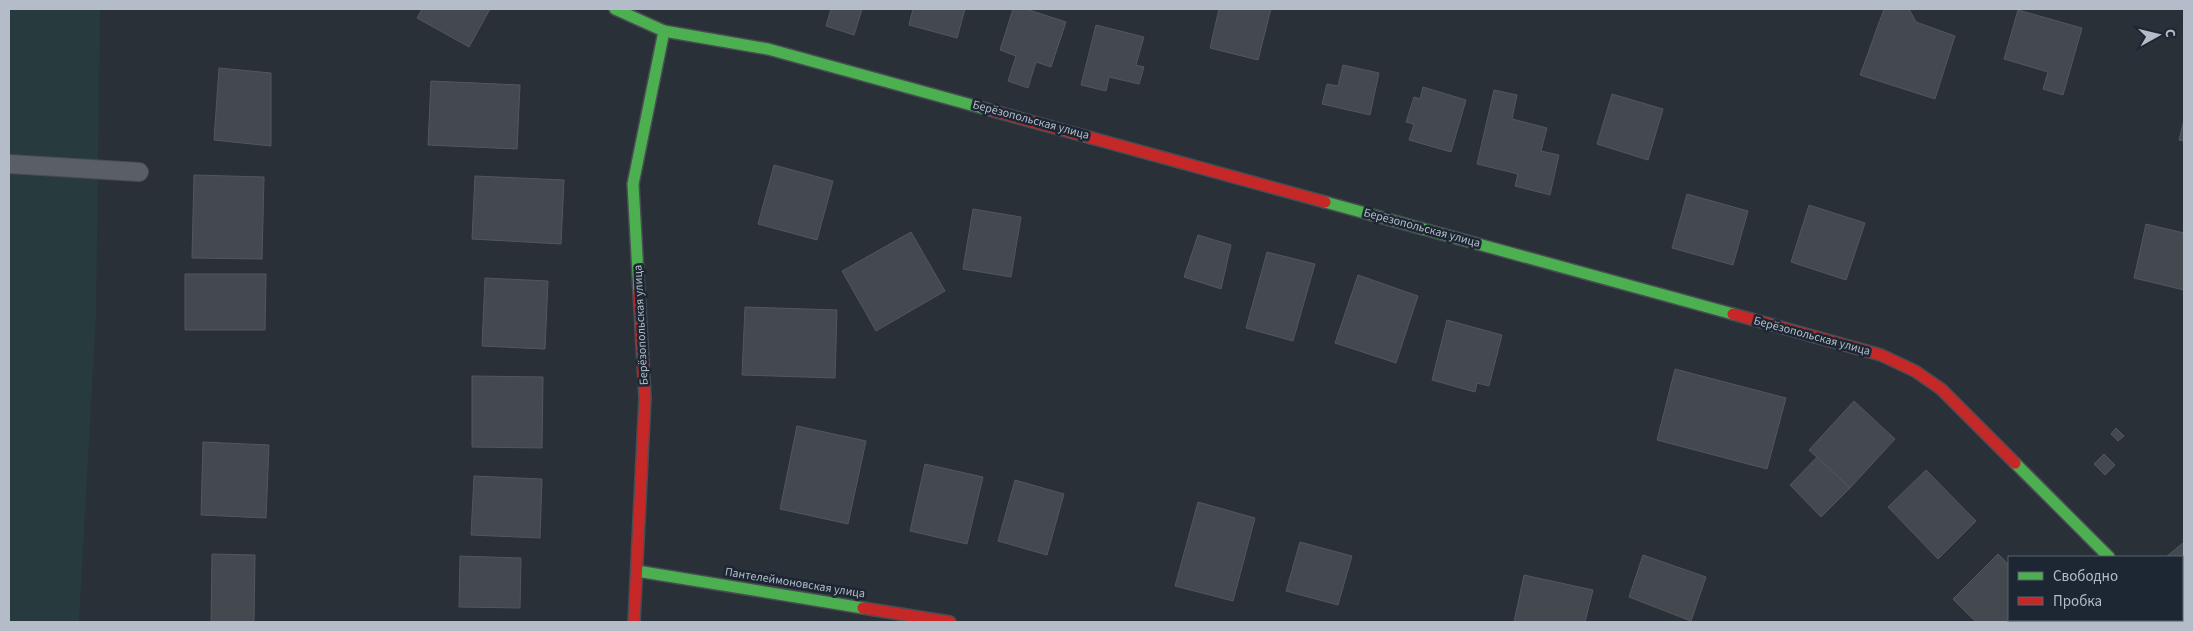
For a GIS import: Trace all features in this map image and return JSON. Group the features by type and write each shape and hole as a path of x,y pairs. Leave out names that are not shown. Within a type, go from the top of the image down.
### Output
{"street":[{"name":"Берёзопольская улица","path":"615,9 664,31 768,49 1881,355 1915,371 1940,389 2108,556"},
{"name":"Берёзопольская улица","path":"634,622 645,398 633,184 664,31"},
{"name":"Пантелеймоновская улица","path":"637,571 950,622"}],"lane":[{"path":"9,164 139,172"}],"green space":[{"path":"9,9 100,9 96,315 79,622 9,622"}],"building":[{"path":"422,9 490,9 469,47 417,18"},
{"path":"831,9 862,9 854,35 826,26"},
{"path":"913,9 965,9 957,38 909,25"},
{"path":"1013,9 1026,9 1066,22 1051,67 1036,62 1028,88 1008,81 1016,56 1000,50"},
{"path":"1219,9 1271,9 1258,60 1210,48"},
{"path":"1884,9 1909,9 1916,22 1955,36 1935,99 1860,75"},
{"path":"2018,10 2082,28 2063,95 2043,89 2048,72 2004,59"},
{"path":"1096,25 1144,37 1136,65 1144,67 1139,84 1109,77 1106,91 1081,85"},
{"path":"1343,65 1379,73 1370,115 1322,104 1327,84 1338,86"},
{"path":"219,68 271,73 271,146 214,140"},
{"path":"431,81 520,85 517,149 428,145"},
{"path":"1423,87 1466,100 1451,152 1409,140 1414,124 1406,122 1414,97 1420,99"},
{"path":"1494,90 1517,95 1512,119 1547,128 1541,151 1559,155 1550,195 1515,186 1518,174 1477,164"},
{"path":"1612,94 1663,109 1648,160 1597,144"},
{"path":"2184,120 2184,141 2179,140"},
{"path":"774,165 833,181 817,240 758,224"},
{"path":"194,175 264,177 262,259 192,258"},
{"path":"475,176 564,180 561,244 472,239"},
{"path":"1687,194 1748,211 1733,265 1672,248"},
{"path":"1809,205 1865,223 1846,280 1791,262"},
{"path":"973,209 1021,217 1011,277 963,269"},
{"path":"2146,224 2184,233 2184,290 2134,278"},
{"path":"911,232 945,291 876,331 842,271"},
{"path":"1198,235 1231,245 1221,289 1184,277"},
{"path":"1267,252 1315,264 1293,341 1246,328"},
{"path":"185,274 266,274 265,330 185,330"},
{"path":"1358,275 1418,296 1396,363 1335,343"},
{"path":"485,278 548,281 545,349 482,346"},
{"path":"745,307 837,310 835,378 742,375"},
{"path":"1447,320 1502,335 1489,386 1477,383 1475,392 1432,380"},
{"path":"1675,369 1786,398 1767,469 1657,440"},
{"path":"472,376 543,377 542,448 472,447"},
{"path":"1854,401 1895,439 1850,488 1809,450"},
{"path":"797,426 866,441 848,524 780,509"},
{"path":"2116,428 2124,436 2118,441 2111,434"},
{"path":"203,442 269,445 266,518 201,515"},
{"path":"2104,454 2115,465 2105,475 2094,464"},
{"path":"1817,457 1850,488 1821,517 1790,485"},
{"path":"925,464 983,477 967,544 910,531"},
{"path":"1926,470 1976,521 1938,559 1888,507"},
{"path":"474,476 542,479 540,538 471,535"},
{"path":"1015,480 1064,494 1047,555 998,541"},
{"path":"1198,502 1255,518 1233,601 1175,586"},
{"path":"1300,542 1352,556 1338,605 1286,591"},
{"path":"2184,544 2184,579 2183,556 2167,556"},
{"path":"212,554 255,555 254,622 211,622"},
{"path":"1998,554 2008,564 2008,621 2031,621 1976,622 1953,599"},
{"path":"1643,555 1706,577 1691,621 1629,597"},
{"path":"460,556 521,558 520,608 459,607"},
{"path":"1524,575 1593,590 1585,622 1514,622"}],"traffic: fast":[{"path":"615,9 664,31 768,49 986,109"},
{"path":"639,292 633,184 664,31"},
{"path":"1325,202 1733,314"},
{"path":"2015,463 2108,556"},
{"path":"637,571 863,608"}],"traffic: jam":[{"path":"986,109 1325,202"},
{"path":"634,622 645,398 639,292"},
{"path":"1733,314 1881,355 1915,371 1941,389 2015,463"},
{"path":"863,608 950,622"}]}
